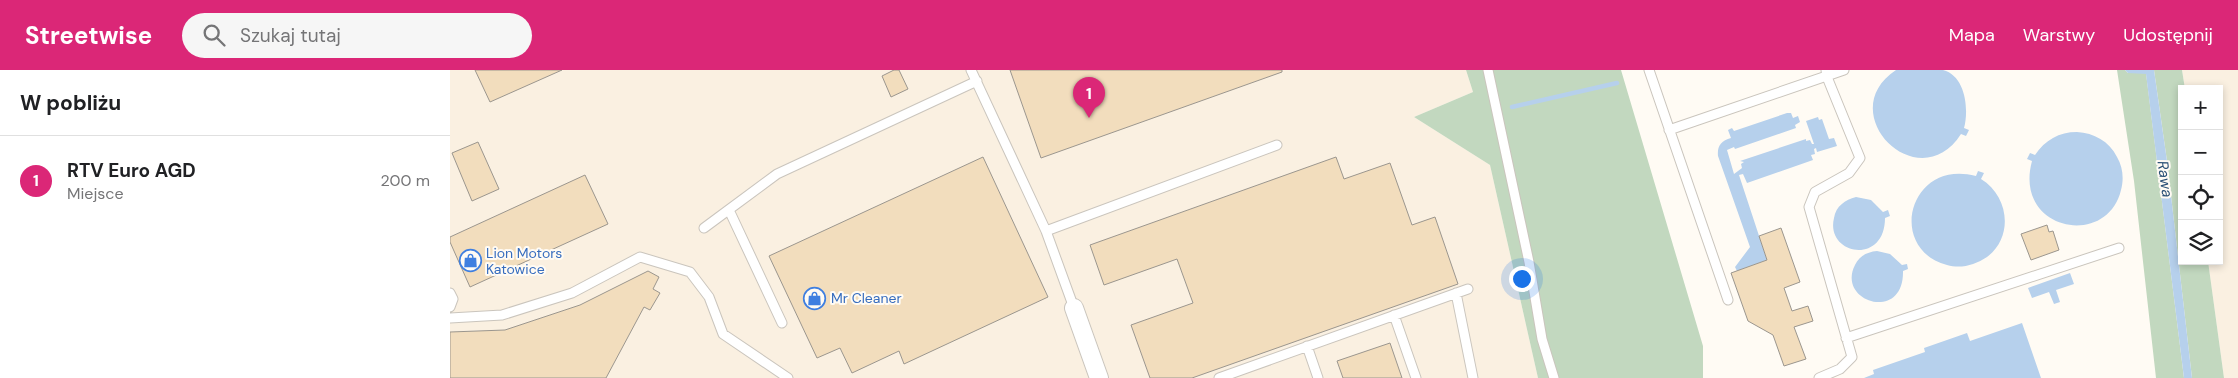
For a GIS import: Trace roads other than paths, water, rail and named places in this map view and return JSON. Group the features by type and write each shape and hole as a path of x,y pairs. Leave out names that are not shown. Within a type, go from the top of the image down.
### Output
{"street":[{"path":"1074,308 1099,378"}],"lane":[{"path":"971,70 1046,231 1074,308"},
{"path":"1488,70 1542,339 1554,378"},
{"path":"1649,70 1728,300"},
{"path":"1670,130 1827,74 1844,70"},
{"path":"1819,378 1840,369 1852,357 1810,207 1815,192 1849,173 1860,158 1827,74"},
{"path":"704,228 777,174 977,81"},
{"path":"1046,231 1277,146"},
{"path":"729,210 782,323"},
{"path":"1846,338 2119,248"},
{"path":"450,318 502,315 572,293 640,257 690,272 709,298 723,334 788,378"},
{"path":"1219,378 1468,289"},
{"path":"450,293 452,299 450,307"},
{"path":"1456,293 1473,378"},
{"path":"1394,315 1416,378"},
{"path":"1307,346 1318,378"}],"water":[{"path":"1896,70 1943,70 1951,73 1957,79 1964,94 1966,112 1964,128 1969,130 1966,136 1961,134 1943,152 1924,158 1905,154 1888,143 1877,127 1873,107 1878,88"},
{"name":"Rawa","path":"2125,70 2154,70 2167,161 2192,378 2184,378 2146,74 2128,73"},
{"path":"1791,113 1793,118 1798,116 1800,122 1795,125 1796,128 1727,150 1734,174 1742,168 1741,164 1744,162 1740,161 1806,139 1806,141 1810,140 1814,144 1806,121 1818,117 1819,120 1822,119 1829,139 1834,138 1837,146 1817,152 1816,148 1814,149 1815,154 1811,155 1813,160 1747,183 1743,174 1739,175 1767,260 1737,271 1735,267 1750,247 1718,156 1718,149 1722,142 1731,138 1728,130 1732,128 1734,131"},
{"path":"2077,132 2095,136 2110,146 2119,161 2123,177 2121,190 2112,209 2099,220 2082,225 2064,224 2048,216 2036,203 2030,185 2032,161 2027,159 2030,153 2035,155 2043,145 2058,135"},
{"path":"1978,171 1984,173 1981,179 1998,196 2002,206 2005,217 2001,239 1996,249 1978,262 1968,266 1947,265 1928,256 1916,242 1912,225 1914,208 1921,192 1935,180 1953,174 1976,176"},
{"path":"1856,197 1871,200 1883,212 1888,210 1890,216 1885,218 1882,233 1876,243 1866,249 1856,250 1846,247 1838,240 1834,231 1834,218 1839,207"},
{"path":"1877,251 1890,254 1902,265 1907,264 1908,269 1903,271 1900,287 1893,297 1883,302 1872,301 1862,297 1855,289 1852,278 1855,265 1859,259 1867,253"},
{"path":"2070,273 2074,284 2056,290 2060,302 2054,304 2049,292 2032,298 2028,288"},
{"path":"2022,323 2041,378 1864,378 1874,374 1873,370 1925,352 1924,348 1967,333 1970,341"}],"waterway":[{"path":"1512,107 1617,83"}],"place":[{"name":"RTV Euro AGD","path":"1089,118"},
{"name":"Lion Motors Katowice","path":"470,261"},
{"name":"Mr Cleaner","path":"815,298"}]}
